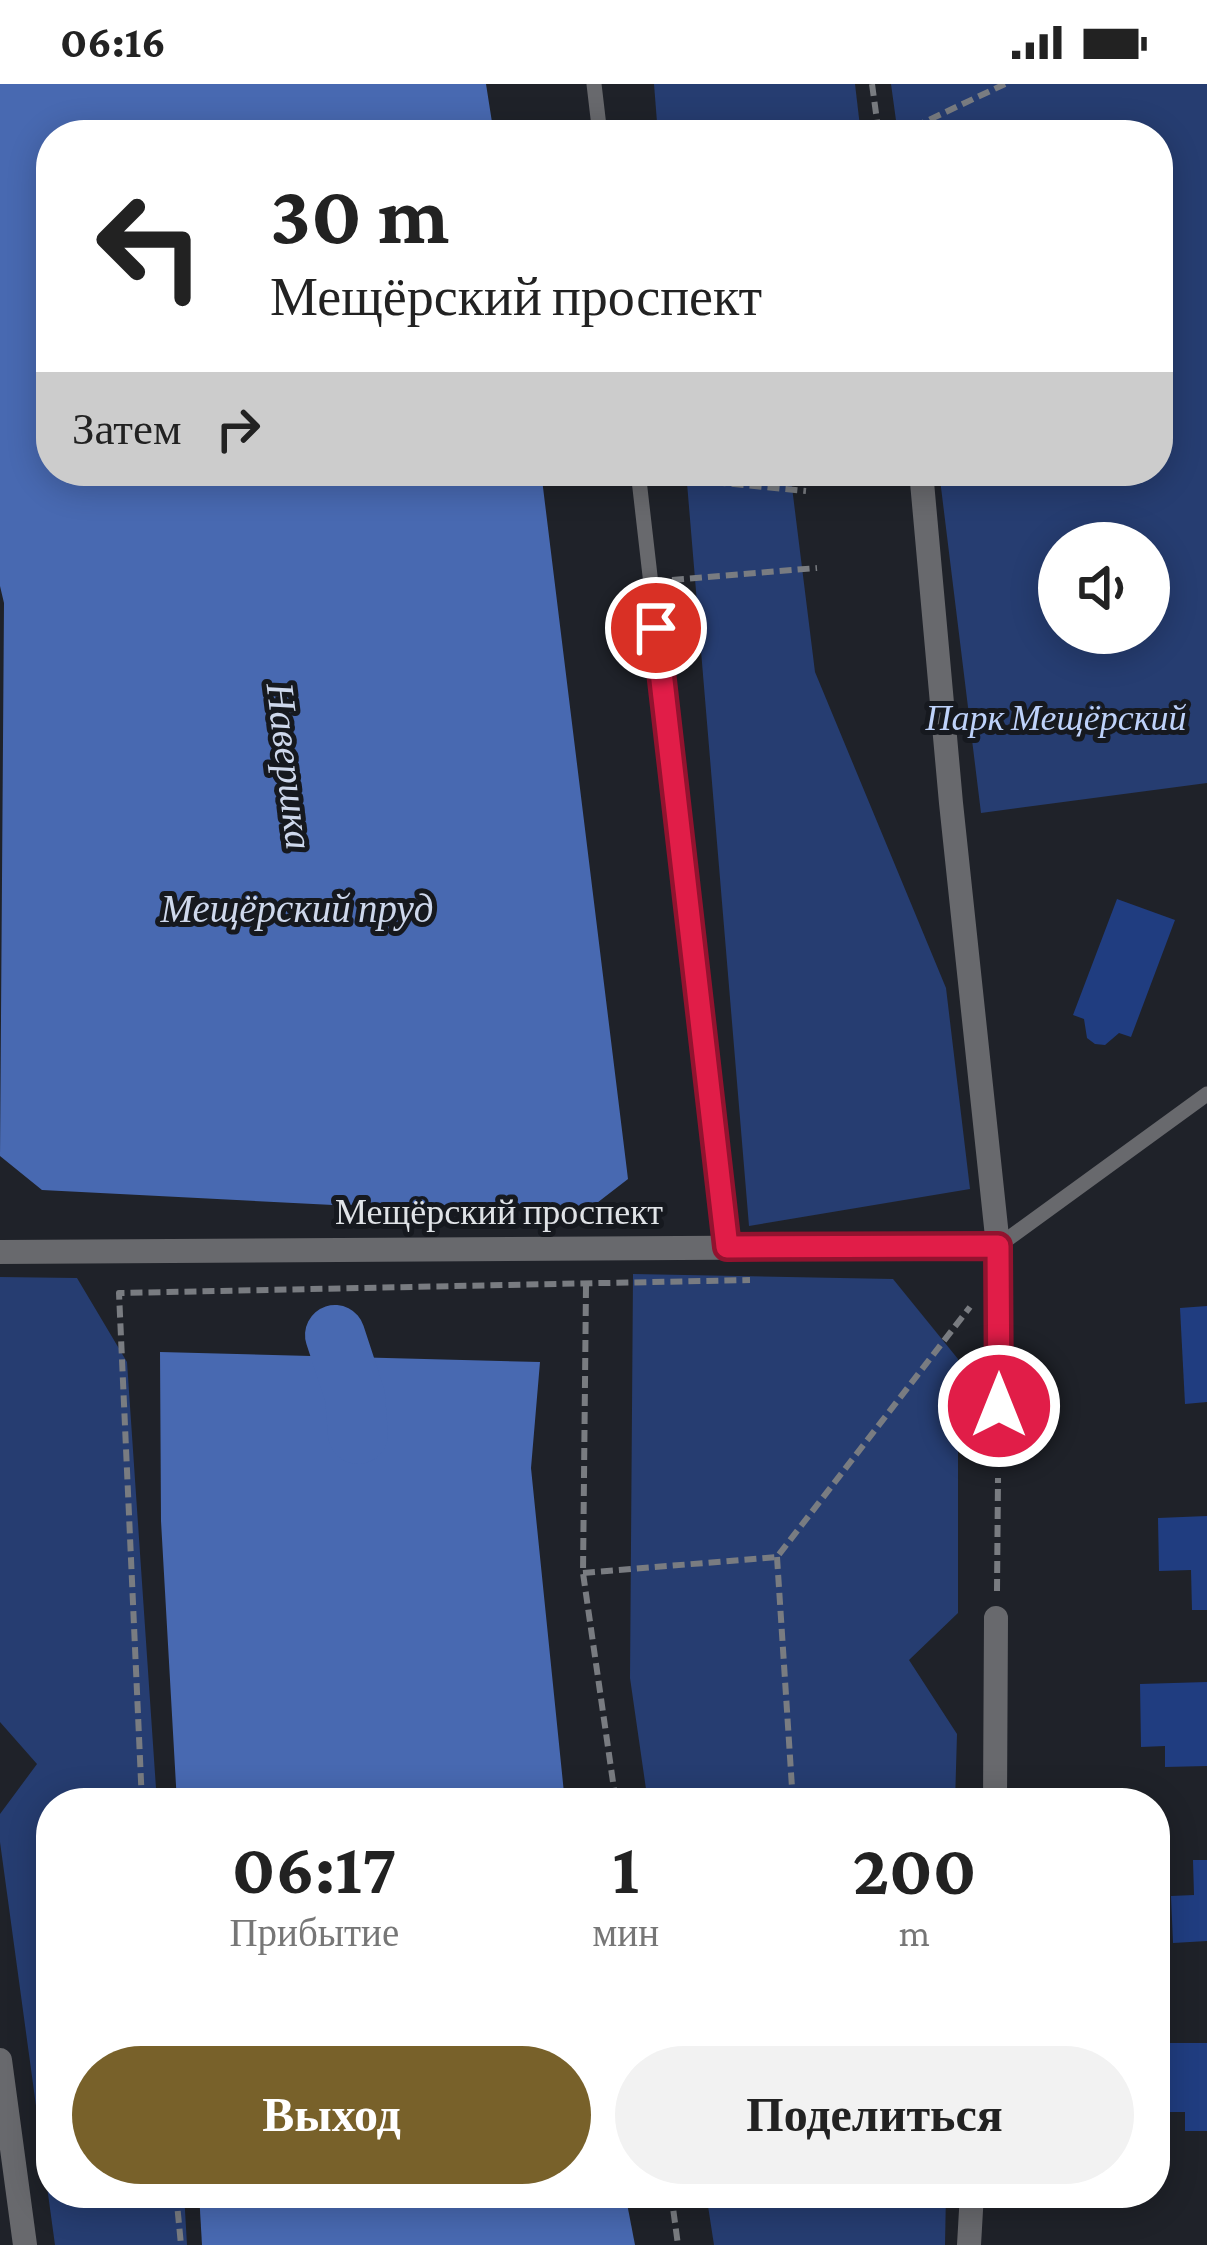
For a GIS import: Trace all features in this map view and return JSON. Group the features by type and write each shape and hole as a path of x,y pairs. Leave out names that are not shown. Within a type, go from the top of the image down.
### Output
{"street":[{"path":"922,486 998,1258 999,1451"},
{"name":"Мещёрский проспект","path":"0,1252 727,1247 998,1258"},
{"path":"994,1788 996,1618"},
{"path":"0,2060 25,2245"},
{"path":"969,2245 972,2208"}],"lane":[{"path":"594,84 598,120"},
{"path":"640,486 727,1247"},
{"path":"998,1258 1207,1094"}],"path":[{"path":"872,84 877,120"},
{"path":"929,120 1005,84"},
{"path":"759,486 806,491"},
{"path":"651,582 817,568"},
{"path":"792,1788 777,1557 998,1258"},
{"path":"141,1788 119,1293 586,1286 583,1574 614,1788"},
{"path":"996,1618 999,1451"},
{"path":"583,1574 777,1557"},
{"path":"177,2208 181,2245"},
{"path":"673,2208 678,2245"}],"green space":[{"path":"654,84 855,84 859,120 657,120"},
{"name":"Парк Мещёрский","path":"891,84 1207,84 1207,783 981,813 941,486 1173,486 1173,120 896,120"},
{"path":"687,486 792,486 815,672 946,988 970,1189 749,1226"},
{"path":"633,1274 893,1279 958,1359 958,1613 909,1660 957,1734 955,1788 646,1788 630,1678"},
{"path":"0,1277 77,1278 127,1362 156,1788 36,1788 36,2106 0,1814 37,1764 0,1722"},
{"path":"50,2208 185,2208 187,2245 55,2245"},
{"path":"708,2208 946,2208 945,2245 714,2245"}],"water":[{"name":"Мещёрский пруд","path":"0,84 486,84 492,120 36,120 36,486 543,486 628,1179 593,1206 333,1205 42,1190 0,1156 4,603 0,586"},
{"path":"160,1352 540,1362 531,1468 563,1788 176,1788 161,1521"},
{"path":"200,2208 628,2208 635,2245 202,2245"}],"building":[{"path":"1117,899 1175,920 1131,1037 1119,1033 1105,1045 1095,1044 1087,1038 1084,1019 1073,1015"},
{"path":"1207,1306 1207,1402 1185,1404 1180,1308"},
{"path":"1207,1516 1207,1610 1192,1610 1191,1570 1159,1571 1158,1518"},
{"path":"1207,1682 1207,1766 1165,1767 1165,1746 1141,1747 1140,1684"},
{"path":"1193,1860 1207,1860 1207,1941 1173,1943 1171,1896 1194,1895"},
{"path":"1170,2043 1207,2043 1207,2131 1185,2131 1185,2112 1170,2112"}],"waterway":[{"name":"Навершка","path":"335,1335 355,1396 358,1434"}],"route":[{"path":"656,628 727,1247 998,1246 999,1406"}]}
